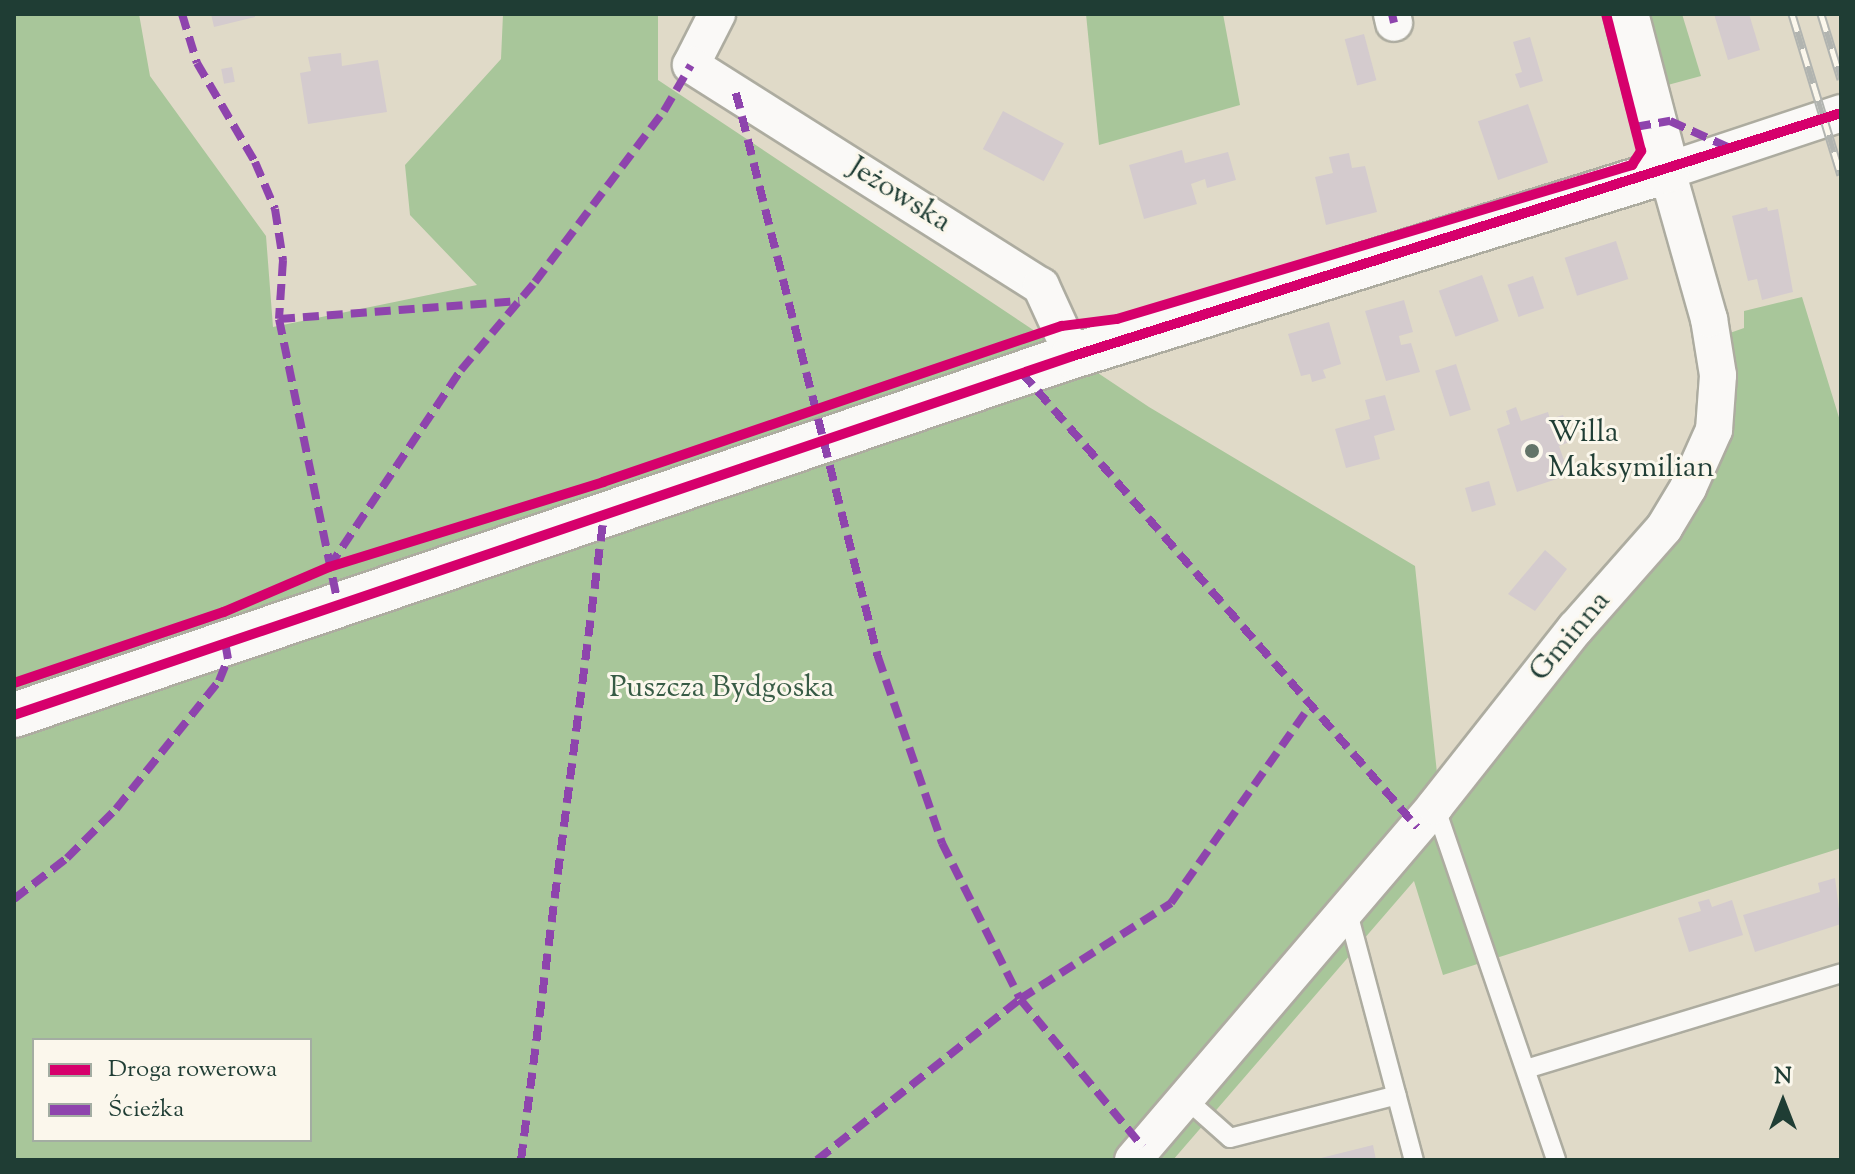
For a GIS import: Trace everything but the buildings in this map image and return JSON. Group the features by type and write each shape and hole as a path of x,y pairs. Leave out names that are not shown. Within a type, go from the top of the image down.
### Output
{"street":[{"name":"Jeżowska","path":"717,14 691,65 1041,286 1073,356"},
{"name":"Gminna","path":"1133,1160 1435,806 1575,629 1664,528 1714,430 1715,347 1626,14"},
{"path":"14,715 1073,356 1667,171 1841,113"}],"lane":[{"path":"1435,806 1556,1160"},
{"path":"1347,909 1414,1160"},
{"path":"1526,1069 1841,973"},
{"path":"1185,1098 1230,1138 1397,1095"}],"green space":[{"name":"Puszcza Bydgoska","path":"14,14 139,14 150,76 266,236 273,327 477,285 410,215 405,165 501,59 503,14 658,14 658,80 1149,407 1415,566 1437,773 1465,790 1675,534 1721,458 1734,409 1727,334 1744,328 1744,311 1802,297 1841,424 1841,848 1443,975 1414,881 1173,1160 14,1160"},
{"path":"1086,14 1223,14 1240,105 1099,145"},
{"path":"1645,14 1682,14 1701,76 1664,86"}],"railway":[{"path":"1792,14 1841,175"},
{"path":"1821,14 1841,79"}],"marked path":[{"path":"182,14 197,63 255,162 275,209 283,260 279,319 338,605"},
{"path":"1392,14 1394,23"},
{"path":"329,567 461,370 535,282 664,111 691,65"},
{"path":"736,93 878,657 942,843 1020,999 1143,1147"},
{"path":"1635,127 1670,121 1732,149"},
{"path":"279,319 519,301"},
{"path":"1022,373 1417,827"},
{"path":"521,1160 604,515"},
{"path":"14,899 67,858 116,809 219,681 228,659 225,642"},
{"path":"817,1160 1020,999 1171,903 1310,706"}],"cycle path":[{"path":"14,683 224,612 329,567 603,482 1062,326 1117,319 1632,165 1641,151 1606,14"},
{"path":"14,715 1073,356 1841,113"}],"place":[{"name":"Willa Maksymilian","path":"1532,451"}]}
